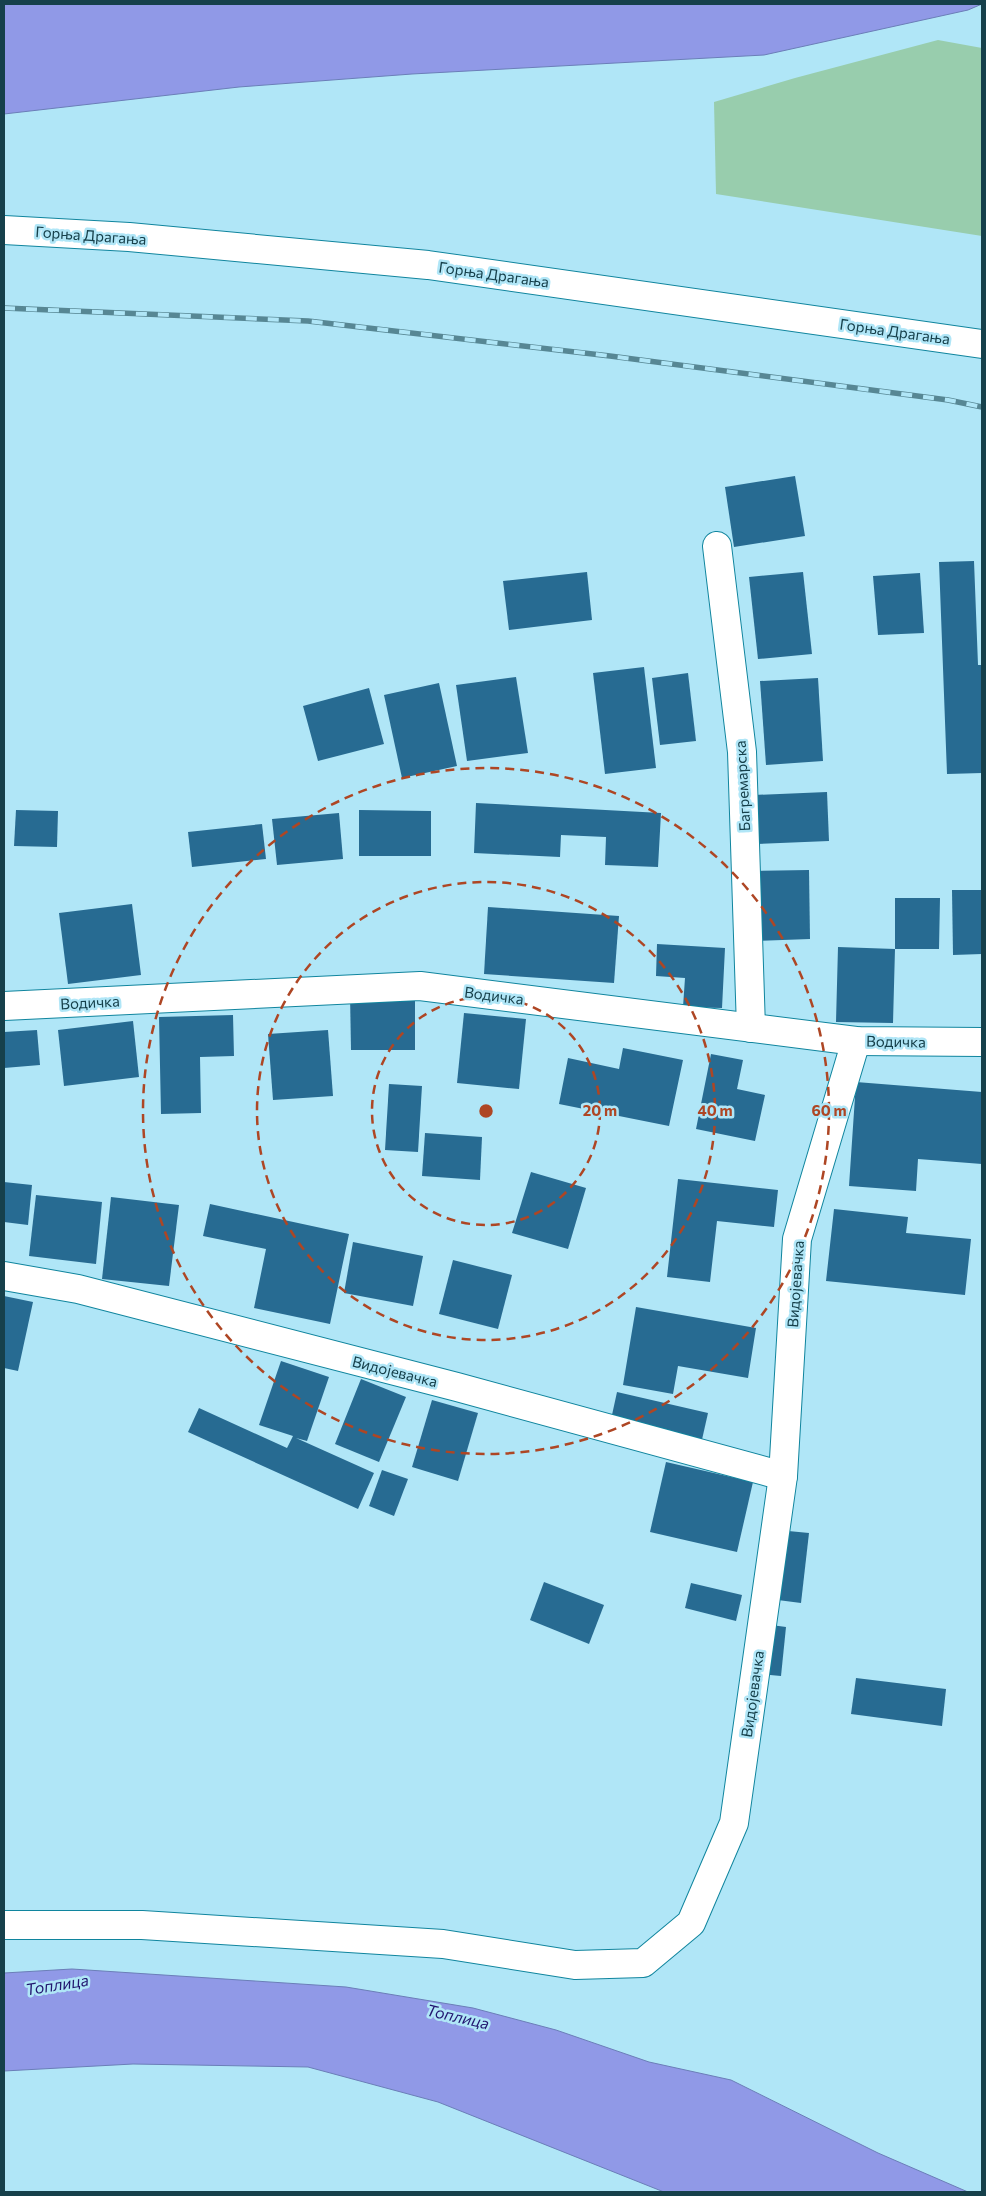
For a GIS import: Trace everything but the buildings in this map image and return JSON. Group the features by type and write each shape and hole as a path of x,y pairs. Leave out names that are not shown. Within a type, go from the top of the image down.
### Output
{"street":[{"name":"Горња Драгања","path":"4,230 129,237 428,264 982,344"},
{"name":"Багремарска","path":"716,546 742,752 752,1028"},
{"name":"Водичка","path":"4,1006 420,986 856,1040 982,1042"},
{"name":"Видојевачка","path":"4,1925 152,1926 443,1944 575,1965 643,1963 691,1923 734,1823 783,1476 797,1239 856,1040"},
{"name":"Видојевачка","path":"4,1276 78,1289 458,1387 783,1476"}],"green space":[{"path":"938,40 982,48 982,236 716,194 714,102 795,78"}],"water":[{"path":"4,4 982,4 968,10 764,55 412,74 239,87 4,114"},
{"name":"Топлица","path":"72,1969 346,1987 473,2008 556,2030 649,2062 731,2080 878,2153 968,2192 664,2192 438,2102 308,2067 133,2064 4,2071 4,1973"}],"railway":[{"path":"4,308 308,321 610,356 948,400 982,407"}]}
